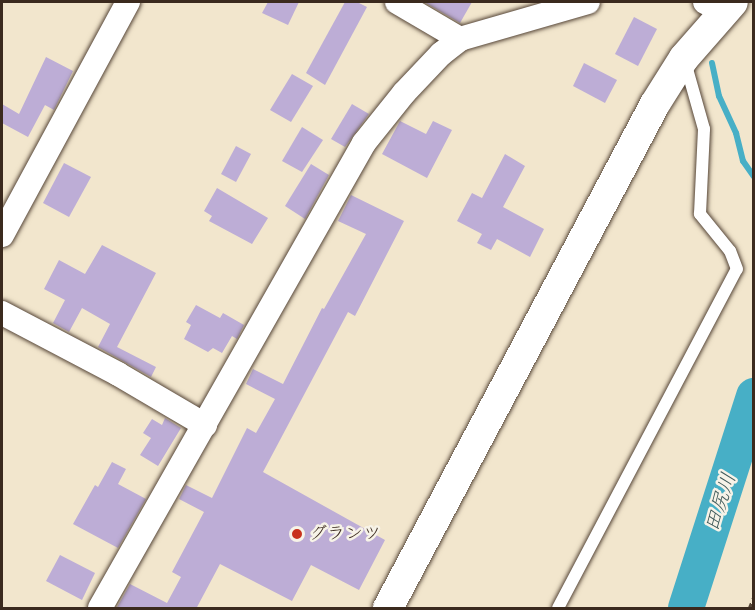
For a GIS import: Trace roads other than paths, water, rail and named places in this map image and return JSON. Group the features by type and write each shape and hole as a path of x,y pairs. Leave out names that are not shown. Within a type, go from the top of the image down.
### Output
{"street":[{"path":"2,236 128,2"},
{"path":"397,2 460,39"},
{"path":"100,609 364,143 404,93 441,54 460,39 588,2"},
{"path":"388,609 649,114 720,5"},
{"path":"2,313 118,374 206,425"}],"lane":[{"path":"558,609 737,269 730,252 700,214 704,129 684,58"}],"waterway":[{"path":"712,63 719,96 736,133 743,161 754,177"},
{"name":"田尻川","path":"686,608 754,396"}],"place":[{"name":"グランツ","path":"297,534"}]}
